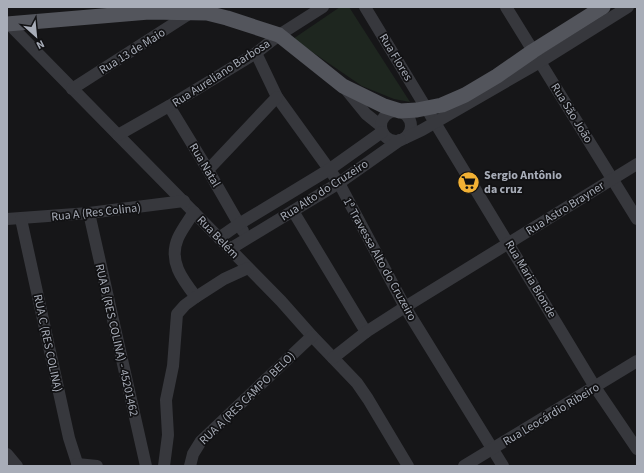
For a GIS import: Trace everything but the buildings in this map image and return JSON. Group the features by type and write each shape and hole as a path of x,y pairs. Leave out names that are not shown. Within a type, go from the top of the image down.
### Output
{"main road":[{"path":"8,24 149,12 224,12 279,35 343,86 384,106 400,111 417,110 442,105 465,95 497,76 537,56 603,7"}],"street":[{"name":"Rua Aureliano Barbosa","path":"118,135 256,53 279,35 323,7"},
{"name":"Rua Flores","path":"365,7 427,108"},
{"name":"Rua São João","path":"506,7 637,219"},
{"name":"Rua Alto do Cruzeiro","path":"230,249 339,183 402,139 422,130 537,56 628,7"},
{"name":"Rua 13 de Maio","path":"72,89 192,12"},
{"name":"Rua Belém","path":"8,24 184,201 281,301 357,383 408,466"},
{"name":"1ª Travessa Alto do Cruzeiro","path":"256,53 277,97 339,183 405,307 503,466"},
{"path":"343,86 366,114 382,128 387,138 395,141 402,139 409,134 411,123 409,117 405,113 395,110 387,114 382,121 382,128"},
{"path":"208,170 277,97"},
{"name":"Rua Natal","path":"169,106 239,224"},
{"name":"Rua Maria Bionde","path":"427,108 595,387 637,449"},
{"name":"Rua Alto do Cruzeiro","path":"219,238 239,224 330,169 382,128"},
{"name":"Rua Astro Brayner","path":"333,358 366,332 405,307 637,164"},
{"name":"Rua A (Res Colina)","path":"7,219 89,213 184,201"},
{"path":"293,211 366,332"},
{"path":"194,212 177,239 175,251 176,266 185,283 196,297"},
{"name":"RUA B (RES COLINA) - 45201462","path":"89,213 146,466"},
{"name":"RUA C (RES COLINA)","path":"21,219 69,438 77,465"},
{"name":"Rua Belém","path":"239,224 247,238"},
{"path":"164,466 168,434 166,400 173,366 177,314 185,305 196,297 224,279 248,268"},
{"name":"RUA A (RES CAMPO BELO)","path":"190,466 193,454 200,441 312,336"},
{"name":"Rua Leocárdio Ribeiro","path":"464,466 637,361"},
{"path":"7,454 17,466"},
{"path":"77,465 97,466"}],"shaded area":[{"path":"340,7 349,7 410,102 394,99 362,86 305,47 290,41"}],"place":[{"name":"Sergio Antônio da cruz","path":"469,182"}]}
